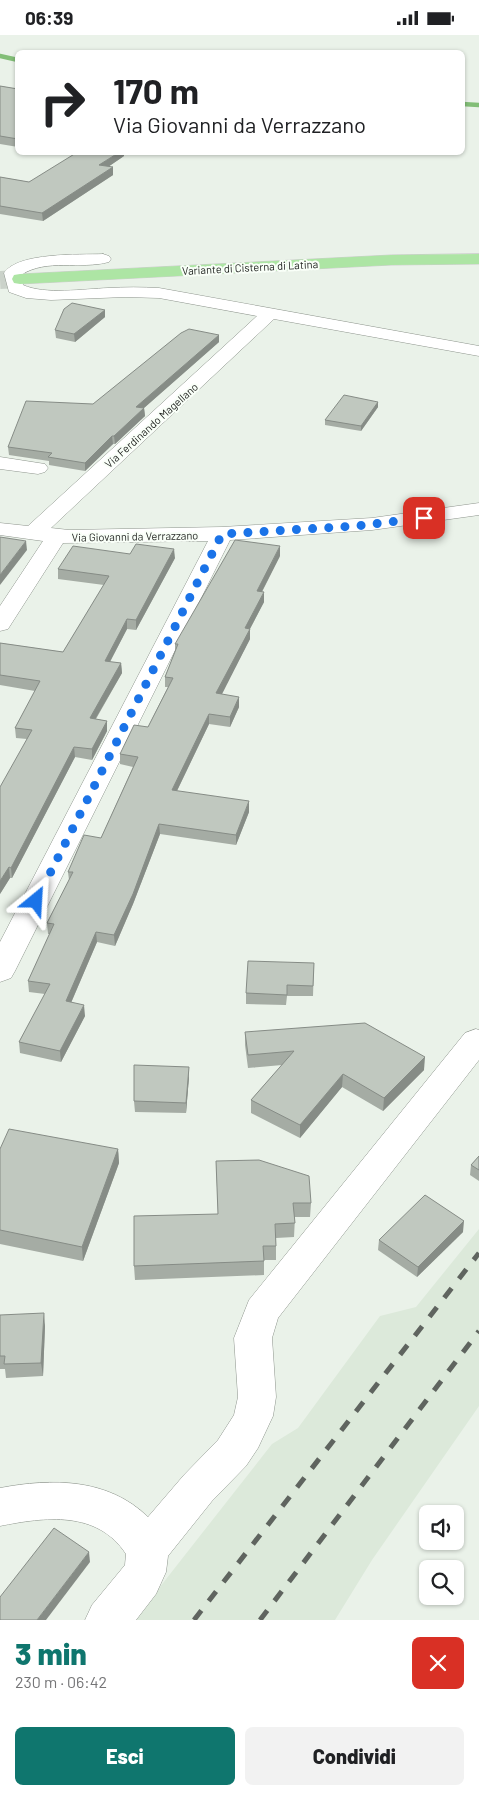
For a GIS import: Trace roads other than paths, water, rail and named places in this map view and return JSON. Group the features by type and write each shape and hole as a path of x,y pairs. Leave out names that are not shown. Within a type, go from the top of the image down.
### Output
{"main road":[{"name":"Variante di Cisterna di Latina","path":"20,279 391,260 479,259"}],"street":[{"path":"103,259 52,262 25,266 12,273 13,284 19,291 31,294 152,293 479,351"},
{"name":"Via Ferdinando Magellano","path":"32,534 269,314"},
{"path":"0,463 38,468"},
{"name":"Via Giovanni da Verrazzano","path":"0,529 57,536 222,534 356,526 479,509"},
{"path":"0,971 222,534"},
{"path":"0,624 57,536"},
{"path":"147,1550 198,1488 232,1453 244,1435 257,1397 253,1337 262,1311 476,1041"},
{"path":"0,1507 51,1500 102,1508 118,1516 131,1526 147,1550 147,1563 142,1578 107,1620"}],"waterway":[{"path":"0,56 15,59"},
{"path":"465,104 479,105"}],"tunnel":[{"path":"0,280 20,279"}],"railway":[{"path":"194,1620 479,1253"},
{"path":"260,1620 479,1331"}]}
